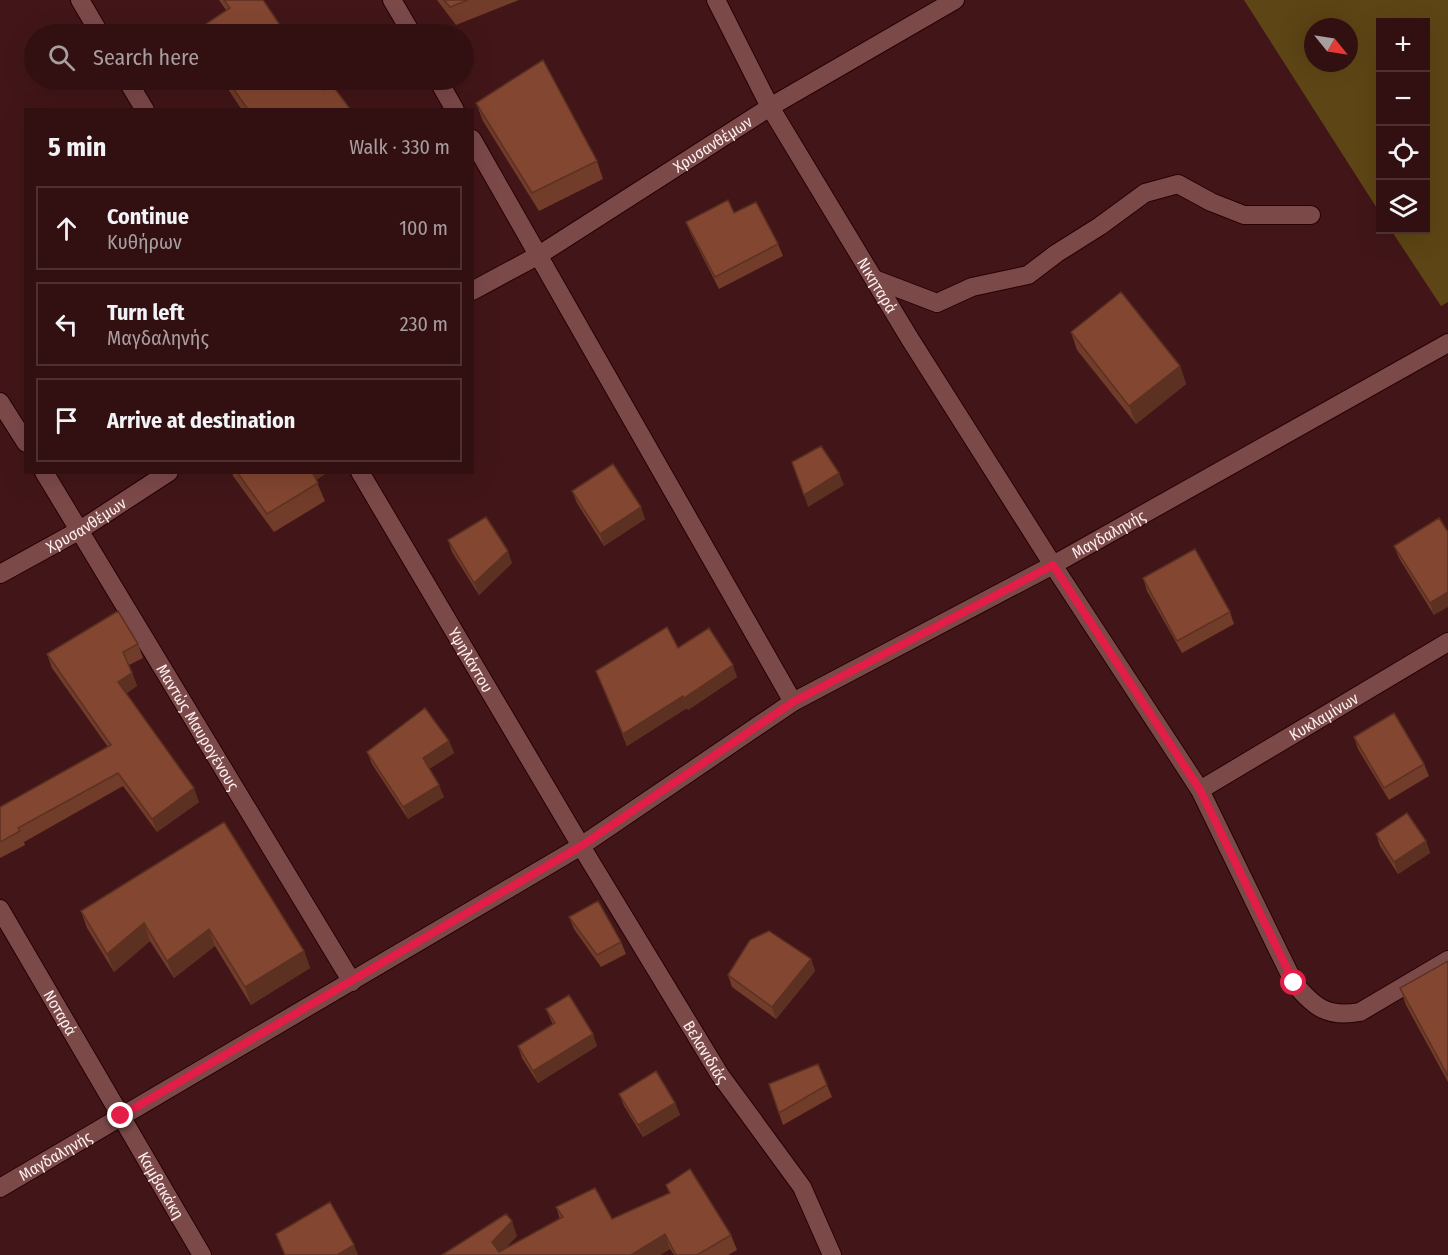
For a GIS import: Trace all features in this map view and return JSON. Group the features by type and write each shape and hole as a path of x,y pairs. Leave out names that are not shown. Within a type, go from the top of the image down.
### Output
{"street":[{"path":"80,0 94,24"},
{"path":"392,0 406,24"},
{"name":"Νικηταρά","path":"716,0 770,107 874,279 1053,565 1200,790 1294,983 1309,1001 1325,1011 1346,1014 1360,1012 1448,960"},
{"name":"Χρυσανθέμων","path":"474,290 539,255 770,107 955,0"},
{"path":"133,90 144,108"},
{"path":"444,90 454,108"},
{"path":"474,143 793,702"},
{"path":"874,279 937,303 972,286 1028,275 1145,193 1178,184 1211,202 1244,215 1311,214"},
{"name":"Μαγδαληνής","path":"0,1188 581,846 793,702 1053,565 1448,343"},
{"path":"0,402 24,440"},
{"name":"Μαντώς Μαυρογένους","path":"45,474 352,982"},
{"name":"Χρυσανθέμων","path":"0,574 80,530 166,474"},
{"name":"Υψηλάντου","path":"361,474 581,846"},
{"name":"Κυκλαμίνων","path":"1200,790 1448,642"},
{"name":"Βελανιδιάς","path":"581,846 720,1076 802,1187 832,1255"},
{"name":"Νοταρά","path":"0,909 121,1116"},
{"name":"Καμβακάκη","path":"121,1116 201,1255"}],"shaded area":[{"path":"1244,0 1448,0 1448,302 1441,306 1394,234 1430,234 1430,18 1376,18 1376,207"}],"building":[{"path":"224,0 263,0 279,24 206,24 230,8"},
{"path":"444,0 468,0 450,7"},
{"path":"543,60 597,161 532,193 476,103"},
{"path":"234,90 336,90 349,108 247,108"},
{"path":"728,200 734,213 756,202 778,244 715,277 686,222"},
{"path":"1121,292 1180,366 1129,406 1071,332"},
{"path":"821,446 839,473 804,495 792,462"},
{"path":"613,464 641,507 600,534 572,491"},
{"path":"238,474 313,474 318,483 267,514"},
{"path":"486,517 508,551 474,583 448,540"},
{"path":"1439,518 1448,532 1448,592 1430,603 1394,546"},
{"path":"1195,549 1230,612 1177,641 1143,578"},
{"path":"118,611 138,644 123,652 132,673 118,682 194,788 152,819 118,773 18,828 20,831 0,842 0,807 111,745 47,654"},
{"path":"667,627 678,648 709,628 733,665 684,698 683,696 623,734 596,671"},
{"path":"425,708 449,741 423,758 439,785 403,807 367,752"},
{"path":"1394,713 1424,764 1384,788 1354,737"},
{"path":"1407,813 1426,841 1394,862 1376,834"},
{"path":"224,822 304,951 245,987 209,929 167,961 144,923 107,954 81,911"},
{"path":"598,901 621,942 597,955 569,917"},
{"path":"769,931 811,959 772,1007 728,975 750,940"},
{"path":"1448,961 1448,1076 1400,988"},
{"path":"569,995 593,1034 533,1071 518,1046 555,1023 546,1009"},
{"path":"818,1064 827,1085 779,1113 769,1084"},
{"path":"656,1071 675,1103 638,1125 619,1094"},
{"path":"690,1169 731,1235 697,1255 676,1255 665,1234 631,1255 442,1255 506,1214 512,1221 492,1242 499,1252 563,1217 556,1207 595,1188 612,1219 670,1193 666,1185"},
{"path":"330,1202 354,1245 337,1255 285,1255 276,1234"}],"route":[{"path":"121,1116 581,846 793,702 1053,565 1200,790 1294,983"}]}
